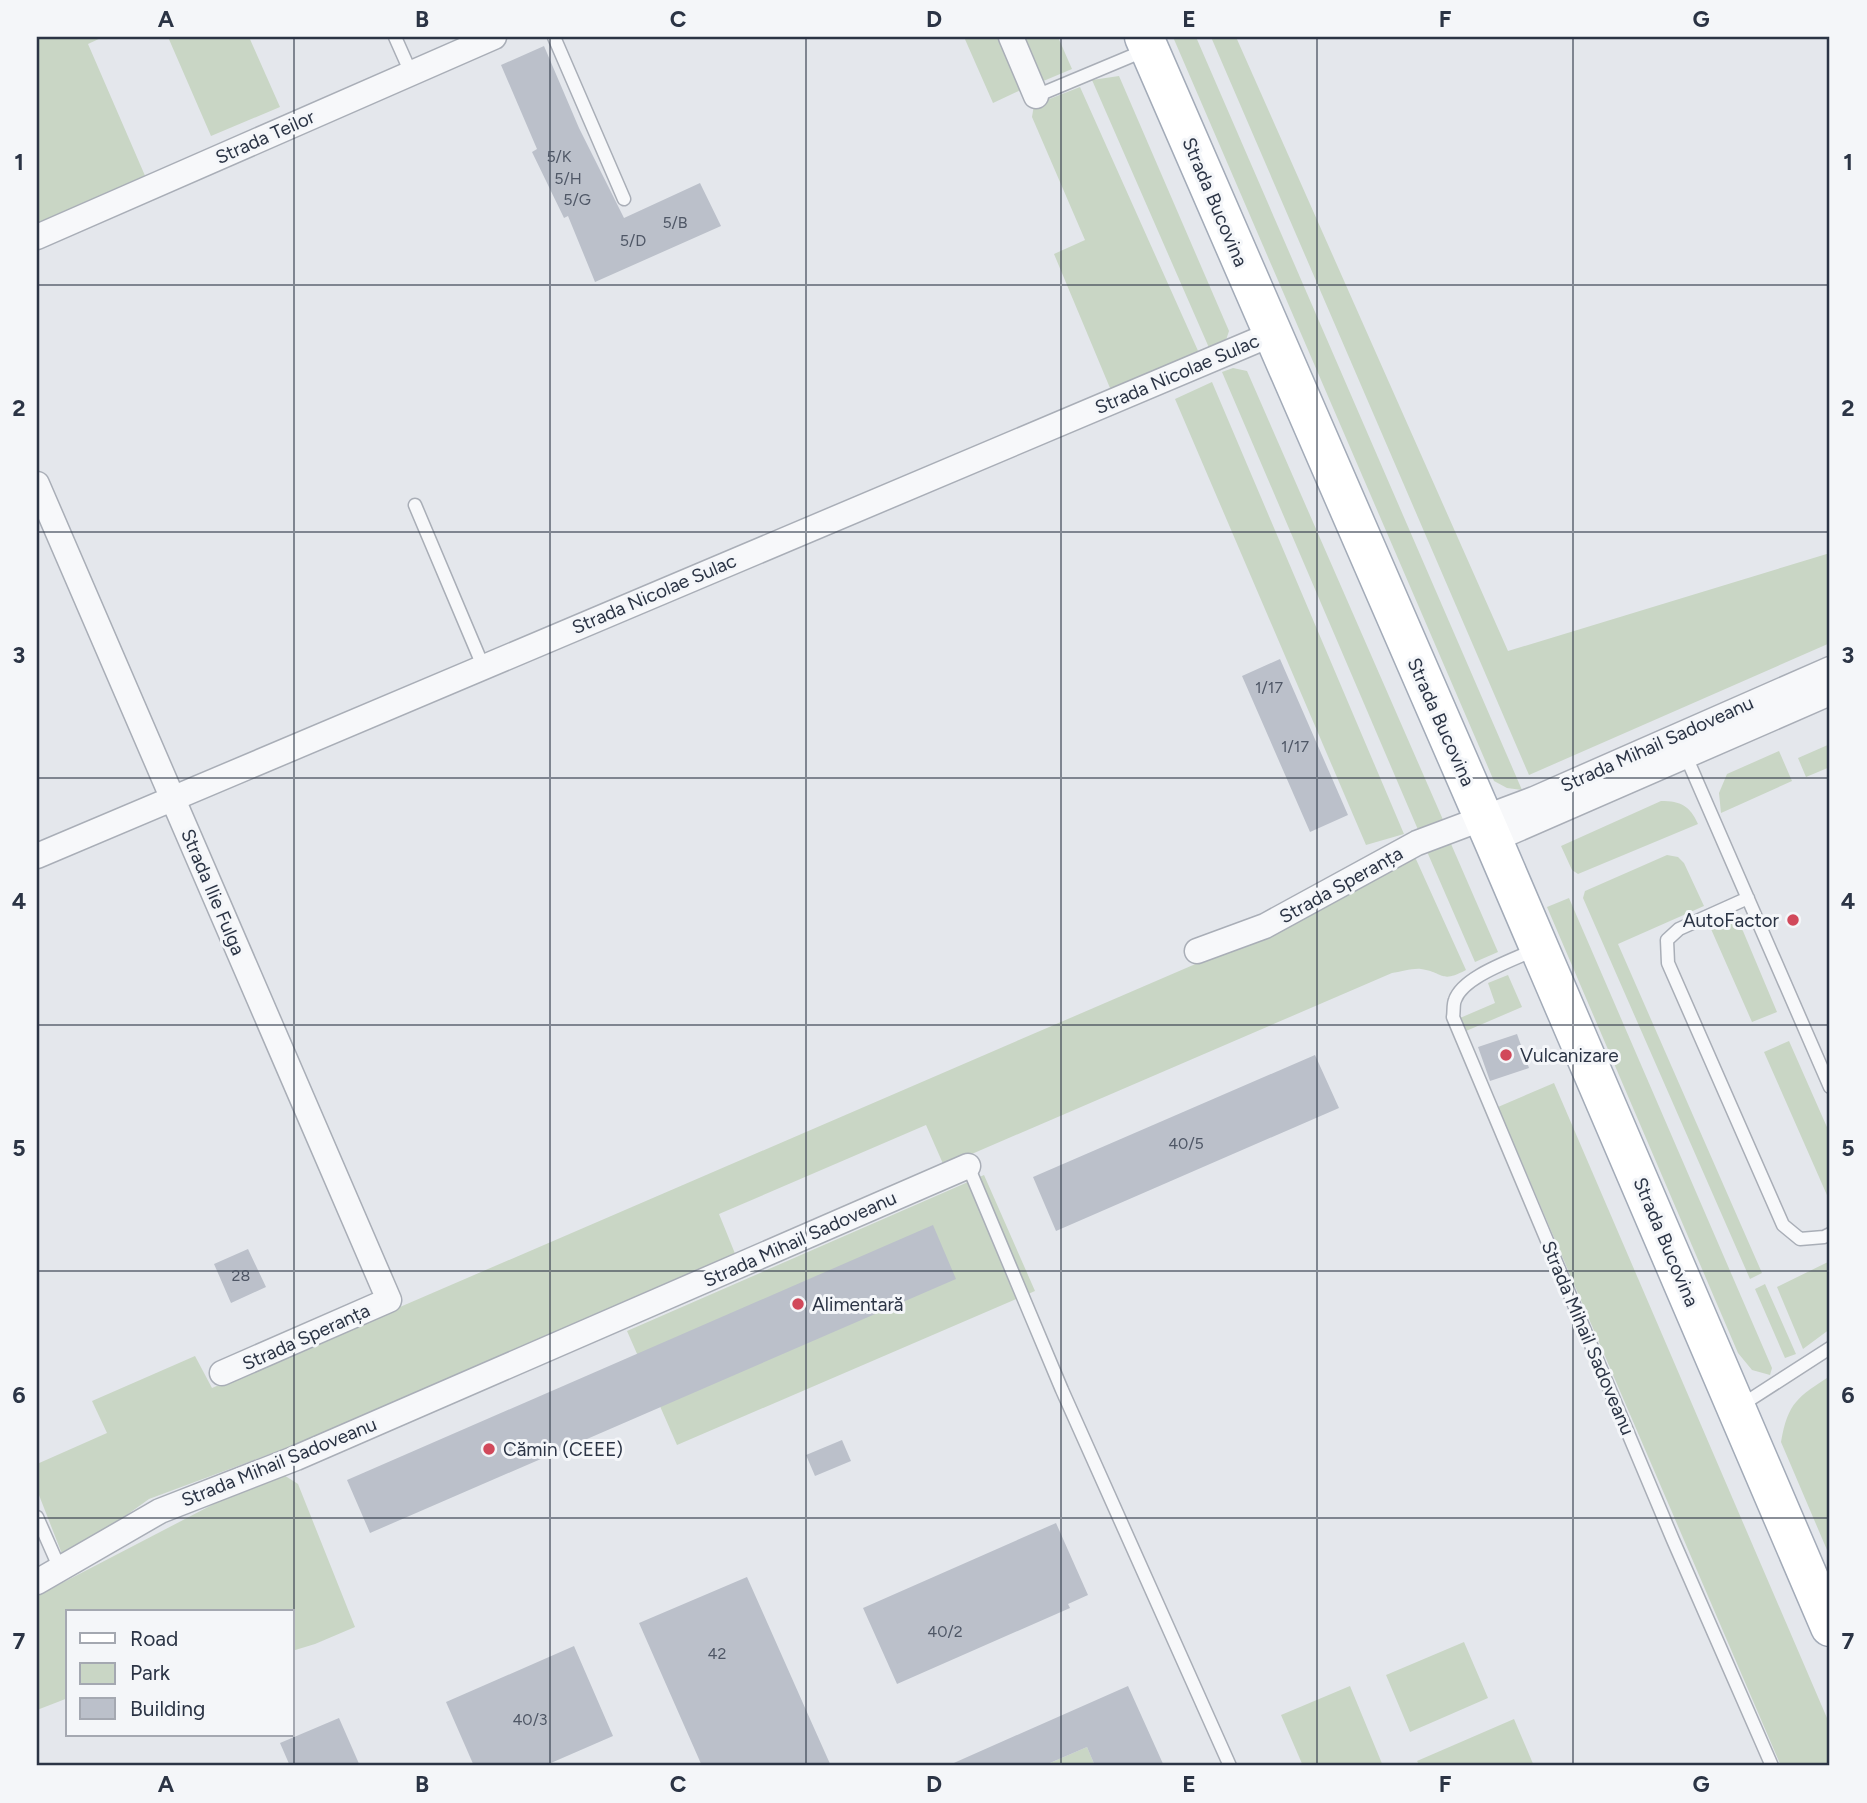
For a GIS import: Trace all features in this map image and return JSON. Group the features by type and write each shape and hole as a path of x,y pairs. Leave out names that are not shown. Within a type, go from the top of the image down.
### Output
{"main road":[{"name":"Strada Bucovina","path":"1146,43 1830,1627"}],"street":[{"name":"Strada Teilor","path":"37,237 494,37"},
{"path":"1011,37 1036,96"},
{"name":"Strada Nicolae Sulac","path":"37,856 1272,334"},
{"name":"Strada Ilie Fulga","path":"37,484 390,1300"},
{"name":"Strada Mihail Sadoveanu","path":"1488,830 1682,745 1830,669"},
{"name":"Strada Mihail Sadoveanu","path":"1682,745 1830,693"},
{"name":"Strada Speranța","path":"1197,951 1265,926 1417,843 1488,830"},
{"name":"Strada Mihail Sadoveanu","path":"37,1582 160,1511 296,1458 968,1166"},
{"name":"Strada Speranța","path":"222,1373 390,1300"}],"lane":[{"path":"395,37 411,73"},
{"path":"554,37 624,199"},
{"path":"1036,96 1146,43"},
{"path":"415,505 483,666"},
{"path":"1682,745 1830,1087"},
{"path":"1748,898 1679,929 1667,940 1668,963 1783,1225 1800,1239 1830,1234"},
{"name":"Strada Mihail Sadoveanu","path":"1539,948 1476,977 1464,986 1455,1000 1453,1017 1772,1766"},
{"name":"Strada Mihail Sadoveanu","path":"968,1166 1062,1390 1230,1766"},
{"path":"1737,1408 1830,1348"},
{"path":"37,1517 60,1569"}],"green space":[{"path":"37,37 103,37 88,44 146,178 37,225 39,127"},
{"path":"168,37 249,37 280,107 211,136"},
{"path":"964,37 1003,37 1025,88 993,103"},
{"path":"1021,37 1058,37 1072,69 1041,82"},
{"path":"1173,37 1196,37 1522,790 1507,788 1494,781"},
{"path":"1211,37 1236,37 1508,651 1830,553 1830,643 1529,775"},
{"path":"1119,76 1229,331 1225,343 1210,350 1092,80"},
{"path":"1080,87 1199,353 1133,382 1110,388 1054,254 1085,240 1032,117 1034,105"},
{"path":"1233,368 1247,371 1444,822 1419,832 1222,372"},
{"path":"1212,382 1404,834 1366,845 1175,399"},
{"path":"1830,744 1830,767 1806,777 1798,758"},
{"path":"1779,751 1792,781 1721,813 1719,793 1727,774"},
{"path":"1661,801 1684,806 1698,824 1578,874 1572,870 1561,846"},
{"path":"1448,837 1498,952 1475,962 1425,847"},
{"path":"1667,855 1678,857 1684,863 1704,906 1618,944 1762,1273 1750,1279 1583,898 1585,891"},
{"path":"1415,857 1466,970 1446,977 1421,969 1392,973 944,1166 926,1125 719,1214 736,1256 294,1445 149,1499 82,1547 62,1554 37,1490 37,1464 107,1433 92,1401 195,1356 212,1388 1272,931"},
{"path":"1569,898 1772,1368 1770,1375 1752,1370 1738,1353 1547,907"},
{"path":"1724,918 1737,923 1743,931 1777,1012 1752,1022 1711,929 1715,922"},
{"path":"1508,975 1522,1007 1466,1031 1460,1018 1495,1003 1488,983"},
{"path":"1789,1041 1830,1134 1830,1202 1764,1052"},
{"path":"1554,1083 1830,1725 1830,1766 1781,1766 1498,1107"},
{"path":"984,1175 1035,1291 677,1445 627,1331"},
{"path":"1830,1261 1830,1329 1803,1349 1777,1287"},
{"path":"1765,1284 1796,1354 1785,1358 1755,1289"},
{"path":"1830,1376 1830,1557 1781,1442 1787,1418 1796,1402"},
{"path":"279,1472 298,1484 355,1627 294,1650 294,1610 66,1610 66,1699 37,1710 37,1596"},
{"path":"1464,1642 1488,1698 1410,1732 1386,1675"},
{"path":"1350,1686 1383,1766 1303,1766 1281,1715"},
{"path":"1514,1719 1534,1766 1420,1766 1417,1761"},
{"path":"1087,1747 1095,1766 1043,1766"}],"building":[{"path":"544,46 579,128 624,218 700,183 721,226 595,282 568,216 564,218 532,152 537,149 501,65"},
{"path":"1280,659 1348,815 1310,832 1242,676"},
{"path":"1517,1034 1529,1068 1490,1081 1478,1047"},
{"path":"1315,1055 1339,1108 1056,1231 1033,1177"},
{"path":"933,1225 956,1279 370,1533 347,1480"},
{"path":"248,1249 266,1287 231,1303 214,1264"},
{"path":"842,1440 851,1461 815,1476 806,1455"},
{"path":"1056,1523 1088,1595 1068,1604 1070,1608 897,1684 863,1608"},
{"path":"747,1577 831,1766 702,1766 639,1623"},
{"path":"574,1646 613,1736 544,1766 474,1766 446,1702"},
{"path":"1128,1686 1164,1766 1095,1766 1087,1747 1043,1766 947,1766"},
{"path":"339,1718 360,1766 290,1766 280,1743"}],"place":[{"name":"AutoFactor","path":"1793,920"},
{"name":"Vulcanizare","path":"1506,1055"},
{"name":"Alimentară","path":"798,1304"},
{"name":"Cămin (CEEE)","path":"489,1449"}]}
